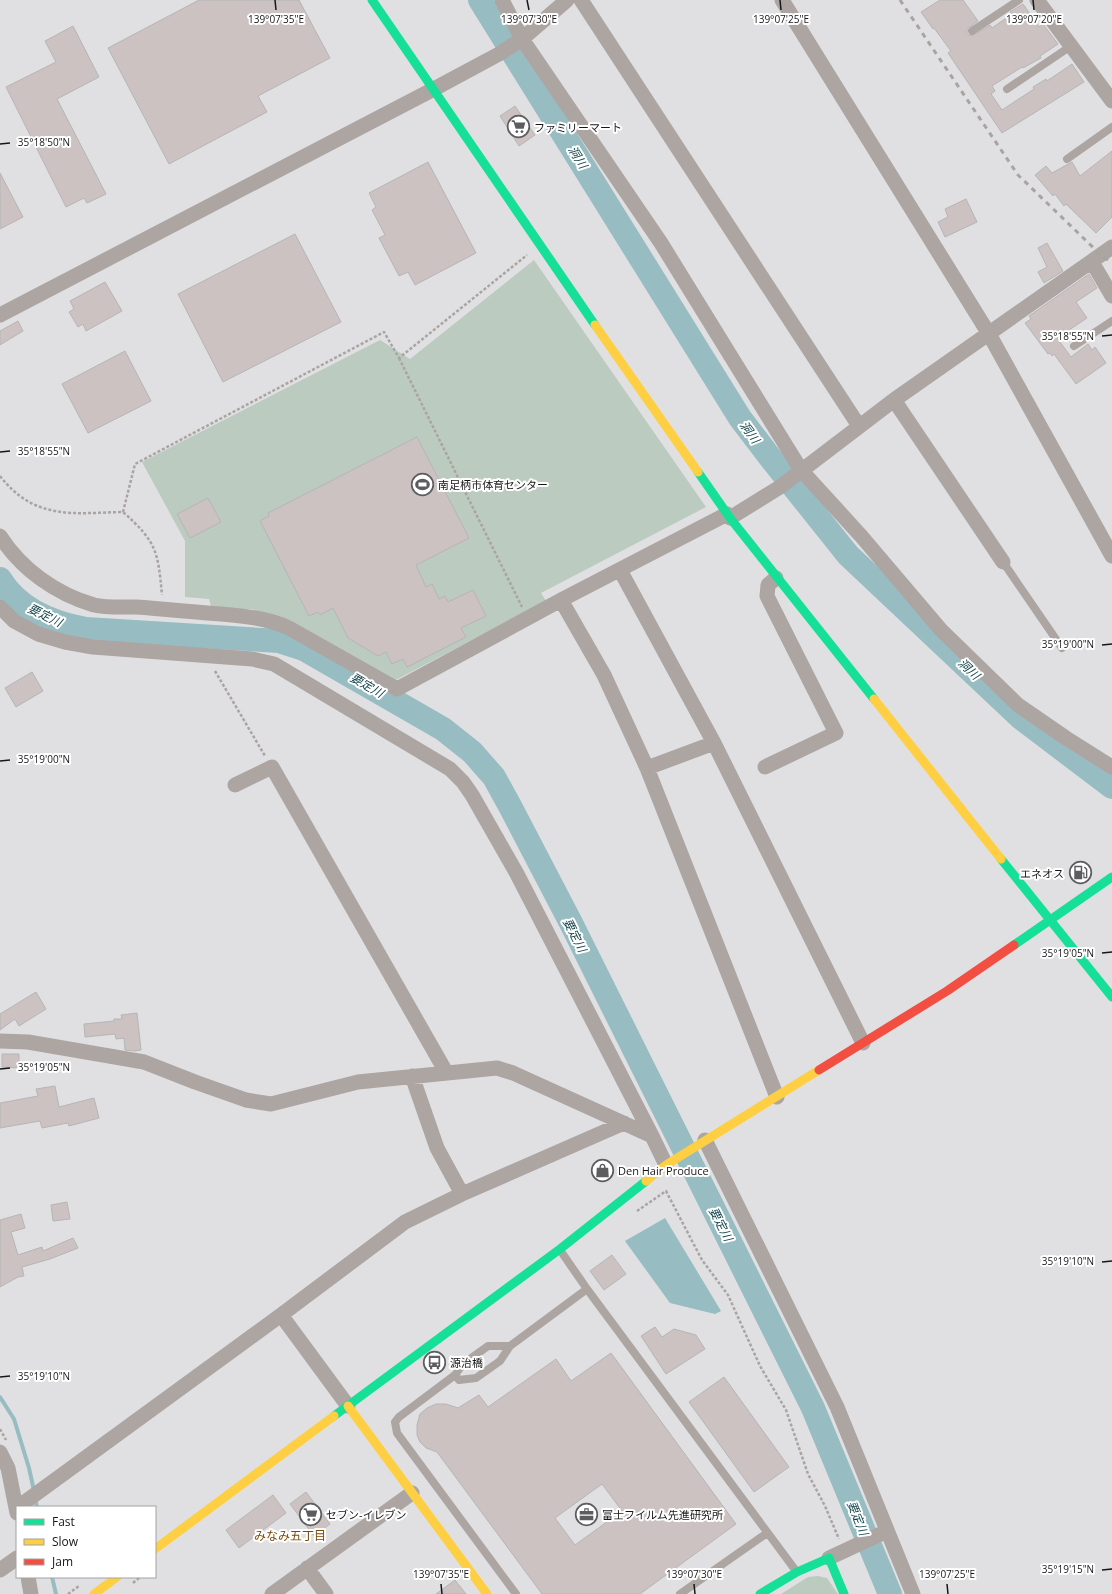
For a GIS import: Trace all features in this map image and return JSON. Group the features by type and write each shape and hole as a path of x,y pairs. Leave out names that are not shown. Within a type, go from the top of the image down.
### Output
{"street":[{"path":"372,0 539,245 729,516 776,578 1112,997"},
{"path":"502,0 520,40 661,243 799,472 862,537 941,630 1018,705 1112,767"},
{"path":"0,315 500,54 520,40 567,0"},
{"path":"581,0 859,426"},
{"path":"782,0 989,334 1112,556"},
{"path":"1037,0 1112,101"},
{"path":"0,536 10,552 41,580 72,596 95,605 163,609 259,618 275,621 397,690 561,600 729,516 780,486 894,400 1112,247"},
{"path":"1092,262 1112,296"},
{"path":"894,400 1003,562"},
{"path":"620,570 714,743 864,1043"},
{"path":"765,767 836,733 767,596 768,585 776,578"},
{"path":"561,600 604,675 647,768 777,1097"},
{"path":"0,608 14,621 38,634 65,642 92,647 252,659 274,664 450,769 463,782 472,795 517,874 666,1165"},
{"path":"647,768 714,743"},
{"path":"235,785 272,767 446,1072"},
{"path":"156,1548 560,1249 666,1165 947,991 1112,877"},
{"path":"0,1041 28,1042 144,1062 246,1100 271,1104 358,1082 497,1068 513,1073 652,1136"},
{"path":"412,1076 437,1148 462,1194"},
{"path":"0,1452 4,1471 23,1505 405,1222 462,1194 624,1123"},
{"path":"705,1140 837,1407 884,1533 913,1594"},
{"path":"281,1315 487,1594"},
{"path":"272,1594 412,1492"},
{"path":"760,1594 797,1572 884,1533"},
{"path":"830,1558 844,1594"},
{"path":"0,1570 16,1559"},
{"path":"307,1568 326,1594"},
{"path":"28,1578 31,1594"},
{"path":"94,1594 116,1578"}],"lane":[{"path":"972,31 1019,0"},
{"path":"1007,89 1071,46"},
{"path":"1067,159 1112,127"},
{"path":"1074,346 1112,321"},
{"path":"1003,562 1062,648"},
{"path":"560,1249 797,1572"},
{"path":"455,1375 459,1380 476,1378 500,1361 510,1346 588,1289"},
{"path":"510,1346 488,1346 463,1364 455,1375 399,1417 395,1422 395,1428 397,1434 516,1594"},
{"path":"680,1594 767,1533"}],"path":[{"path":"399,358 539,245"},
{"path":"124,512 135,464 384,332 399,358 528,618"},
{"path":"0,476 11,489 23,499 42,508 60,514 124,512 143,530 152,543 158,557 163,609"},
{"path":"207,656 272,767"},
{"path":"666,1190 702,1260 728,1295 760,1366 786,1410 808,1474 850,1549"}],"green space":[{"name":"南足柄市体育センター","path":"534,260 706,507 541,593 546,601 392,682 283,618 251,609 212,609 209,599 185,597 185,541 142,462 380,340 410,359"},
{"path":"818,1576 827,1578 838,1594 781,1594 808,1577"}],"water":[{"path":"665,1218 721,1311 715,1314 670,1303 625,1241"}],"building":[{"path":"199,0 299,0 330,58 258,96 267,112 169,164 108,48"},
{"path":"940,0 963,0 978,21 967,29 967,34 972,36 990,25 992,28 1012,14 1010,12 1023,4 1039,27 1043,24 1058,44 1040,56 1041,58 1023,68 1022,67 992,86 995,91 991,94 1002,110 1034,89 1033,87 1046,79 1047,81 1072,64 1084,82 1002,133 948,53 951,51 921,12"},
{"path":"73,26 99,77 57,99 106,194 87,203 84,198 66,207 6,87 56,62 45,41"},
{"path":"515,106 535,135 519,146 500,116"},
{"path":"1112,151 1112,217 1096,233 1066,204 1064,206 1055,194 1053,196 1035,175 1046,166 1052,173 1072,162 1080,176"},
{"path":"428,162 476,253 415,285 408,272 399,276 379,238 385,235 372,210 376,207 369,193"},
{"path":"0,173 23,217 0,229"},
{"path":"966,199 977,222 945,237 938,222 948,217 945,209"},
{"path":"295,234 341,322 223,382 178,294"},
{"path":"1047,243 1063,271 1044,283 1038,272 1047,267 1038,248"},
{"path":"1089,274 1097,288 1076,302 1087,318 1057,338 1071,357 1088,344 1092,350 1095,347 1106,363 1076,384 1054,354 1052,356 1050,353 1048,354 1025,323 1031,319 1029,316"},
{"path":"105,282 122,311 86,331 83,324 78,327 69,312 74,309 70,301"},
{"path":"18,321 23,331 0,345 0,331"},
{"path":"125,351 151,401 88,433 62,384"},
{"path":"417,437 469,538 416,565 426,587 432,584 439,599 445,596 448,602 473,590 486,616 461,628 466,637 407,667 403,659 392,664 386,652 378,656 348,638 333,608 320,615 318,612 309,616 260,521 269,516 268,513"},
{"path":"208,498 221,522 190,538 177,514"},
{"path":"32,672 43,691 16,707 5,688"},
{"path":"36,992 46,1009 19,1026 15,1019 0,1030 0,1014"},
{"path":"137,1013 141,1050 125,1050 124,1038 116,1039 115,1034 85,1037 84,1024 114,1021 114,1019 122,1019 121,1015"},
{"path":"2,1054 19,1054 19,1068 2,1067"},
{"path":"55,1086 59,1107 94,1098 99,1118 69,1126 68,1123 42,1128 40,1121 0,1128 0,1103 38,1096 36,1089"},
{"path":"67,1202 70,1219 53,1221 51,1205"},
{"path":"21,1214 25,1228 11,1232 18,1255 42,1247 43,1251 73,1238 78,1248 50,1259 22,1267 24,1276 18,1277 0,1287 0,1220"},
{"path":"612,1255 626,1274 604,1290 590,1271"},
{"path":"655,1327 662,1337 674,1329 696,1335 705,1349 666,1374 641,1336"},
{"path":"611,1353 736,1524 640,1594 542,1594 437,1452 426,1448 420,1442 417,1435 417,1425 420,1414 427,1408 436,1404 446,1404 458,1408 479,1395 488,1407 556,1359 571,1381","holes":["602,1484 622,1511 575,1545 555,1518"]},
{"path":"724,1377 789,1467 754,1492 689,1402"},
{"name":"セブン-イレブン","path":"306,1492 330,1524 314,1536 290,1504"},
{"path":"273,1495 286,1513 239,1548 226,1530"},
{"path":"455,1580 466,1594 436,1594"}],"waterway":[{"name":"洞川","path":"480,0 740,418 848,555 1021,718 1112,787"},
{"name":"要定川","path":"0,579 17,599 37,613 61,623 86,629 279,641 304,649 443,729 472,752 494,777 571,923 813,1408 890,1594"},
{"path":"0,1397 14,1419 29,1468 34,1491"},
{"path":"35,1498 37,1506"},
{"path":"52,1578 56,1594"}],"railway":[{"path":"900,0 1018,175 1101,255 1112,263"}],"traffic: fast":[{"path":"372,0 595,325"},
{"path":"698,472 730,518 874,699"},
{"path":"1001,859 1112,997"},
{"path":"1014,945 1112,877"},
{"path":"334,1416 560,1249 646,1181"},
{"path":"760,1594 797,1572 829,1558 844,1594"}],"traffic: slow":[{"path":"595,325 698,472"},
{"path":"874,699 1001,859"},
{"path":"646,1181 666,1165 819,1070"},
{"path":"348,1406 487,1594"},
{"path":"156,1548 334,1416"},
{"path":"94,1594 116,1578"}],"traffic: jam":[{"path":"819,1070 947,991 1014,945"}],"place":[{"name":"ファミリーマート","path":"518,127"},
{"name":"南足柄市体育センター","path":"422,484"},
{"name":"エネオス","path":"1080,873"},
{"name":"Den Hair Produce","path":"603,1170"},
{"name":"源治橋","path":"435,1362"},
{"name":"セブン-イレブン","path":"310,1514"},
{"name":"富士フイルム先進研究所","path":"587,1514"}],"district":[{"name":"みなみ五丁目","path":"290,1535"}]}
